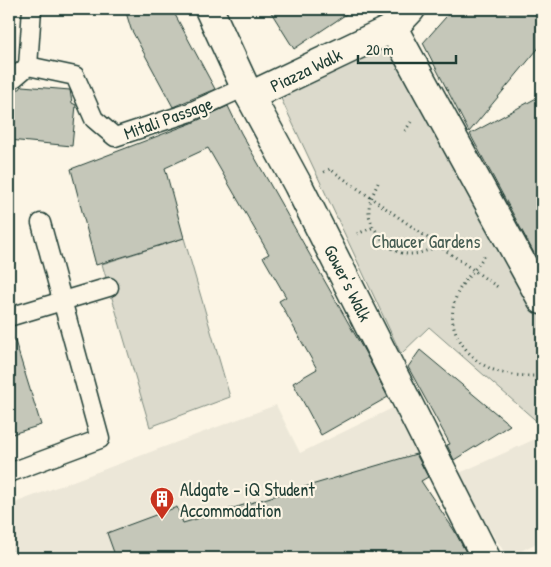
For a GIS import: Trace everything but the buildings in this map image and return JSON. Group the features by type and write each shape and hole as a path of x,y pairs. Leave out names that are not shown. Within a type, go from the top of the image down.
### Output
{"street":[{"name":"Gower's Walk","path":"209,9 248,92 298,186 486,558"},
{"name":"Piazza Walk","path":"248,92 402,18"},
{"path":"402,18 499,221 542,300"}],"lane":[{"path":"9,78 14,78 28,66 32,9"},
{"name":"Mitali Passage","path":"28,66 75,76 94,119 115,137 248,92"},
{"path":"9,473 100,439 41,223"},
{"path":"9,316 109,287"}],"path":[{"path":"405,131 408,126"},
{"path":"298,186 330,168 504,292"},
{"path":"378,183 368,214 374,227 386,244 401,253 414,255 438,245"},
{"path":"499,221 488,248 457,294 452,310 454,329 464,349 479,364 495,371 519,377 542,376"},
{"path":"360,233 374,227"}],"shaded area":[{"path":"405,402 426,488 474,558 9,558 9,505 276,405 300,453"},
{"path":"542,436 542,540 508,558 455,475"}],"green space":[{"name":"Chaucer Gardens","path":"402,31 542,318 541,425 429,327 401,354 277,90"},
{"path":"184,238 230,397 150,427 102,264"}],"place":[{"name":"Aldgate - iQ Student Accommodation","path":"162,520"}]}
